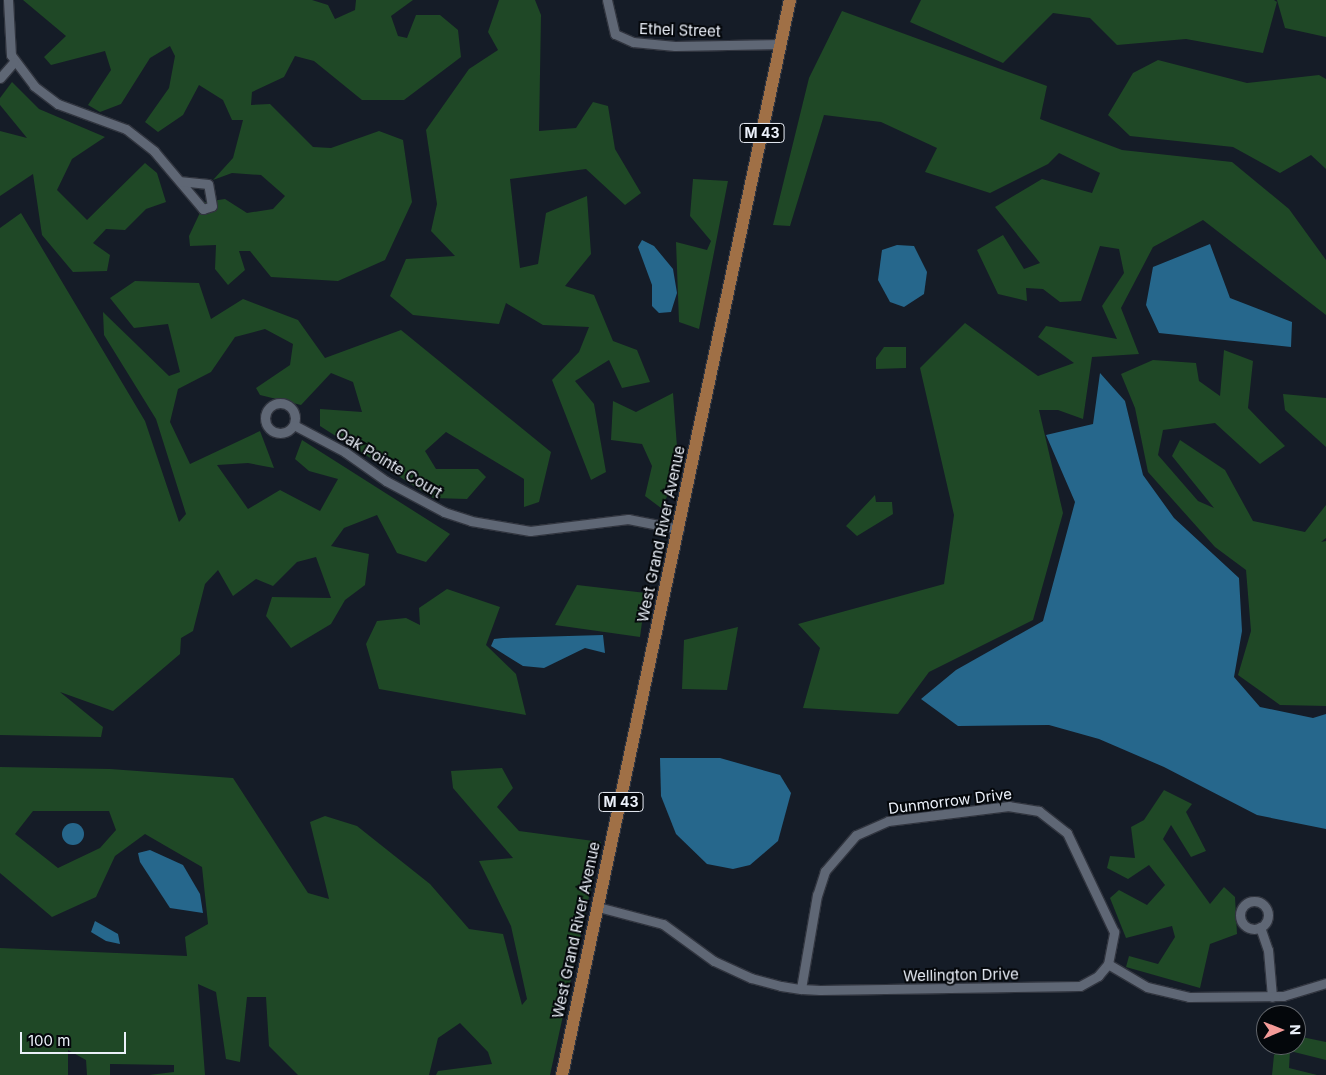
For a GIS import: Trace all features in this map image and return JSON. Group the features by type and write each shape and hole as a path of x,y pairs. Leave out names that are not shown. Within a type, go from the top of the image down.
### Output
{"main road":[{"name":"West Grand River Avenue","path":"562,1075 790,0"}],"street":[{"path":"8,0 8,40 14,62 49,98 111,121 139,138 181,181"},
{"name":"Ethel Street","path":"607,0 614,34 633,42 675,46 781,44"},
{"path":"0,78 14,62"},
{"name":"Oak Pointe Court","path":"294,425 444,512 471,521 530,531 635,520 679,529"},
{"name":"Dunmorrow Drive","path":"802,989 817,895 830,864 851,840 888,821 1009,806 1039,811 1067,833 1112,923 1114,944 1108,964"},
{"name":"Wellington Drive","path":"598,907 657,921 733,970 759,981 802,989 1067,988 1092,980 1108,964"},
{"path":"1260,927 1268,950 1272,997"},
{"path":"1108,964 1147,987 1172,995 1272,997 1326,983"}],"green space":[{"path":"23,0 312,0 328,5 335,19 355,10 356,0 413,0 391,16 398,36 407,38 416,15 440,15 458,30 461,57 404,100 362,100 314,61 295,56 284,77 252,92 251,105 270,104 313,147 331,148 379,131 403,140 412,202 385,260 338,281 271,277 250,251 239,251 245,270 228,285 215,269 216,245 190,246 189,236 205,202 225,199 247,213 273,209 285,196 261,175 232,173 213,180 233,158 243,120 232,120 223,100 199,85 183,115 158,132 145,122 169,88 175,56 170,46 150,58 121,104 100,112 88,105 111,70 105,51 51,65 44,57 66,36"},
{"path":"499,0 535,0 541,15 539,131 576,128 593,102 608,106 615,149 641,193 625,205 586,169 510,179 520,268 538,264 546,213 587,196 591,254 565,286 594,295 613,341 637,350 650,382 622,388 609,360 575,381 594,404 606,472 591,480 552,380 579,352 589,327 543,325 506,303 499,324 413,315 390,296 406,259 455,256 431,231 437,204 426,130 469,69 498,50 488,32"},
{"path":"921,0 1274,0 1277,2 1263,53 1186,39 1117,45 1090,18 1053,13 1003,63 910,22"},
{"path":"1277,0 1326,0 1326,37 1285,28"},
{"path":"842,11 1047,86 1040,119 1122,150 1232,162 1289,209 1326,260 1326,315 1203,220 1153,247 1121,308 1139,354 1092,357 1083,419 1058,410 1039,410 1063,513 1033,620 929,672 898,714 803,708 820,648 798,624 944,584 954,515 920,368 965,323 1038,376 1074,363 1038,337 1046,326 1117,339 1102,306 1124,273 1119,249 1100,246 1081,301 1060,302 1043,289 1026,288 1027,301 998,294 977,250 1003,235 1024,269 1040,263 995,207 1042,179 1092,193 1100,173 1059,153 1048,164 990,193 925,172 937,148 881,122 824,115 790,226 773,225 809,78"},
{"path":"1158,60 1247,83 1319,75 1326,79 1326,169 1311,155 1280,173 1233,147 1130,136 1108,115 1133,73"},
{"path":"12,82 39,109 105,137 72,159 57,190 87,220 145,163 157,173 166,202 146,209 125,230 106,229 93,243 110,255 107,271 73,272 42,235 33,174 0,196 0,131 27,138 0,105 0,98"},
{"path":"693,179 728,181 699,329 679,322 676,242 707,250 711,241 690,216"},
{"path":"21,213 145,421 179,522 186,514 156,419 104,335 103,312 169,376 180,372 168,324 134,328 110,298 135,281 199,283 211,319 243,299 298,320 325,358 401,330 551,452 539,502 524,507 524,479 446,432 425,451 436,469 478,469 486,477 467,499 433,498 320,426 320,409 362,412 353,382 331,373 301,405 260,395 256,388 290,365 293,344 265,329 235,337 211,372 178,389 170,422 190,464 260,431 274,468 248,463 217,465 248,509 280,490 320,511 338,479 309,471 295,459 302,440 450,534 426,562 397,553 377,515 344,528 331,546 369,554 365,585 345,600 331,624 291,648 266,616 272,597 331,598 316,557 297,562 273,586 256,579 233,596 218,570 205,584 193,631 181,638 180,654 113,711 60,692 103,727 101,737 0,735 0,228"},
{"path":"884,347 906,347 906,368 876,369 876,358"},
{"path":"1224,350 1253,361 1248,408 1285,446 1260,464 1215,423 1163,430 1158,455 1198,501 1214,508 1172,456 1180,440 1225,470 1253,521 1305,532 1326,505 1326,538 1321,542 1326,541 1326,706 1280,705 1238,675 1251,631 1246,570 1215,547 1148,472 1135,408 1121,374 1153,360 1196,363 1199,381 1220,396"},
{"path":"673,393 679,474 661,508 645,496 652,466 642,444 611,440 613,401 636,412"},
{"path":"1283,394 1326,398 1326,447 1285,410"},
{"path":"875,495 876,502 892,502 893,514 857,536 846,526"},
{"path":"577,585 646,593 640,637 555,625"},
{"path":"447,589 500,607 486,645 516,674 526,715 379,689 366,644 377,621 406,618 420,625 419,608"},
{"path":"738,627 727,690 682,689 684,640"},
{"path":"0,767 110,769 233,778 308,893 329,899 310,822 325,816 357,826 430,884 469,929 503,934 522,1005 527,999 511,926 479,861 513,858 453,788 451,771 502,768 513,788 497,807 519,831 601,842 550,1075 436,1075 438,1071 492,1064 488,1052 460,1023 438,1038 429,1075 298,1075 269,1046 266,997 247,997 240,1062 226,1059 216,992 198,984 205,1075 149,1075 174,1072 174,1065 110,1064 110,1075 87,1075 86,1060 68,1050 68,1075 0,1075 0,948 187,956 185,937 208,924 202,867 145,834 115,856 96,897 52,917 0,873","holes":["33,811 109,811 116,830 100,848 58,868 15,834"]},
{"path":"1164,790 1192,804 1186,812 1206,851 1191,857 1171,825 1163,839 1210,904 1224,887 1235,897 1237,934 1210,944 1200,988 1126,967 1129,956 1158,964 1175,937 1172,926 1126,938 1110,898 1119,890 1147,905 1165,885 1149,865 1128,879 1107,868 1110,856 1135,858 1131,827 1144,820"},
{"path":"1306,1038 1326,1042 1326,1060 1306,1055"},
{"path":"1274,1055 1290,1055 1289,1068 1317,1075 1272,1075"}],"water":[{"path":"642,240 654,246 673,269 677,293 671,312 659,313 652,306 652,285 638,247"},
{"path":"1210,244 1230,298 1292,322 1291,347 1159,333 1146,305 1153,267"},
{"path":"897,245 914,246 927,272 924,294 904,307 890,302 878,280 882,250"},
{"path":"1100,373 1125,401 1143,475 1174,518 1239,578 1242,631 1234,677 1260,707 1313,718 1326,714 1326,829 1257,815 1164,767 1099,739 1049,725 958,726 921,699 956,670 1043,621 1075,502 1046,435 1093,424"},
{"path":"603,635 605,653 585,648 544,668 523,666 491,646 494,639 503,638"},
{"path":"660,758 720,758 780,775 791,793 778,841 750,865 733,869 707,864 676,834 661,796"},
{"path":"73,823 81,826 84,834 81,842 73,845 65,842 62,834 65,826"},
{"path":"150,850 183,865 200,894 203,913 170,908 140,862 138,853"},
{"path":"95,921 118,934 120,944 106,941 91,932"}]}
